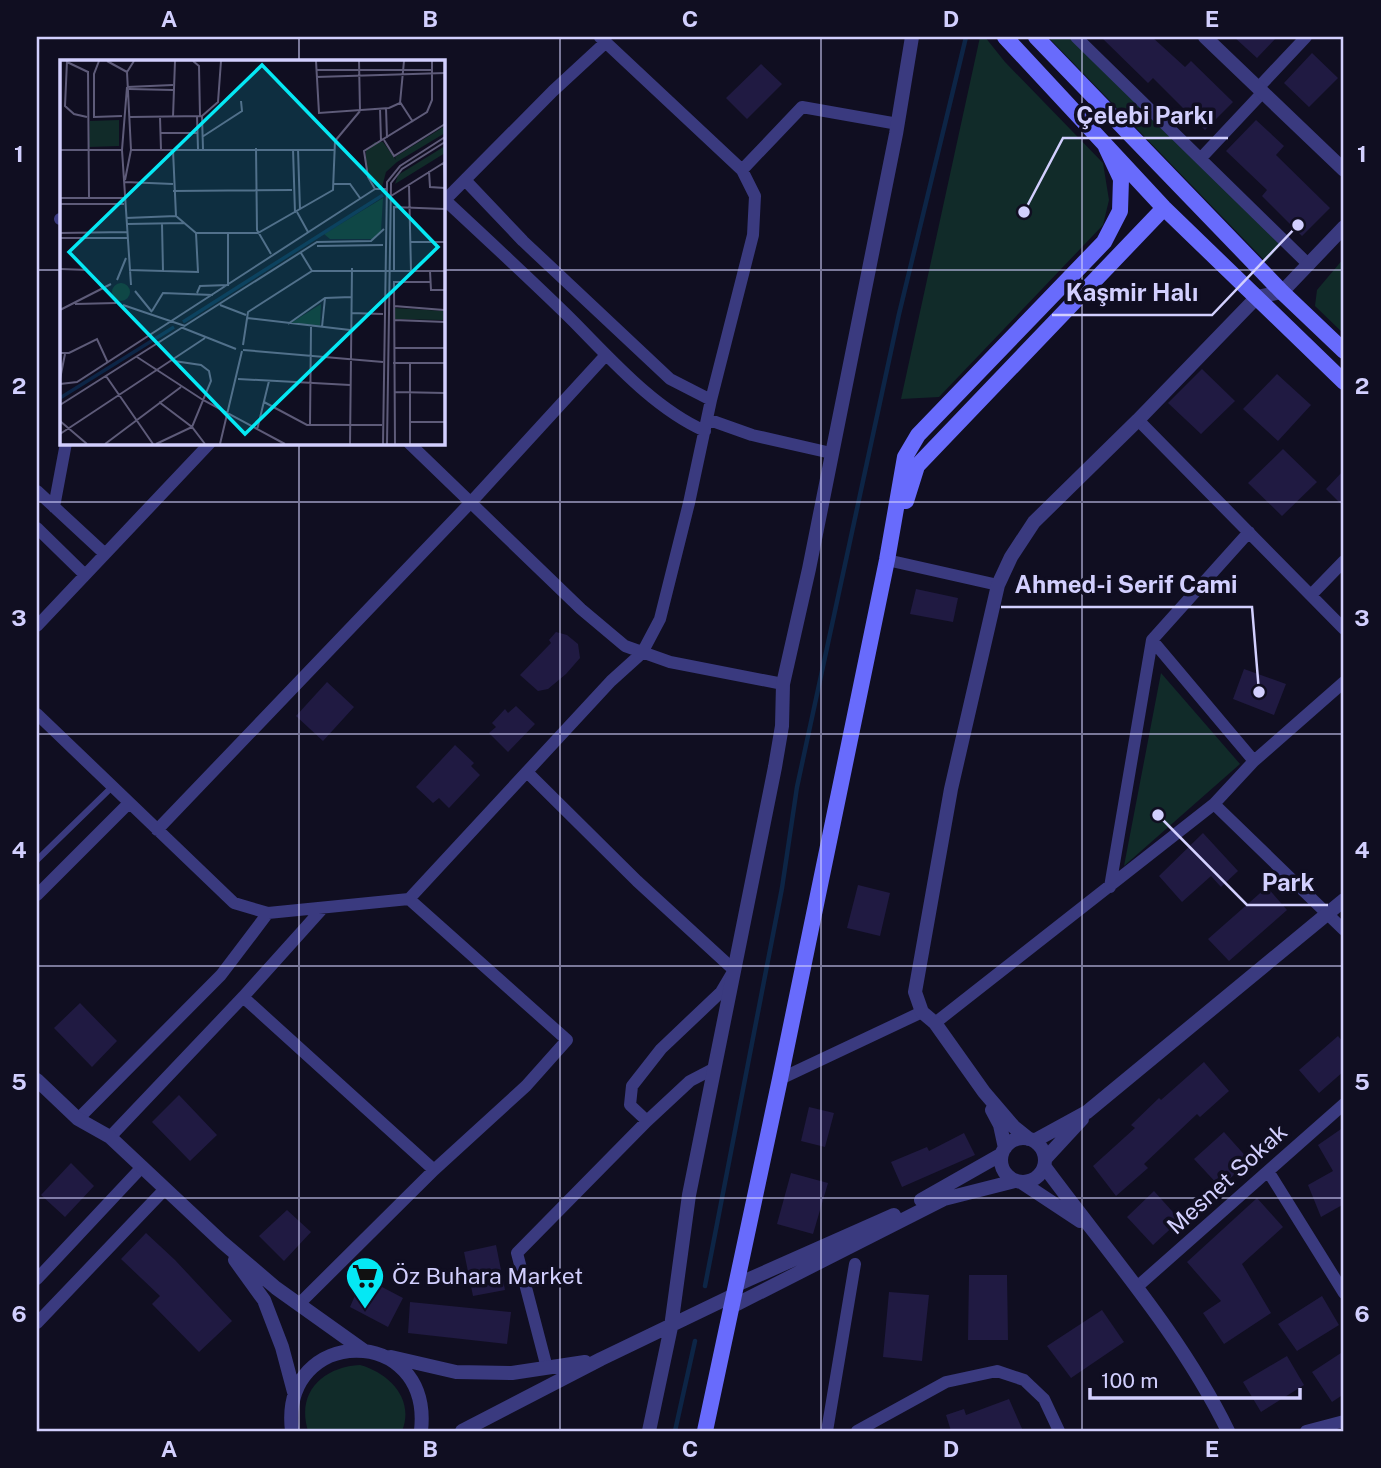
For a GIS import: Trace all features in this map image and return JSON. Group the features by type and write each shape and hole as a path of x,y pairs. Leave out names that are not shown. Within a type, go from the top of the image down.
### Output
{"main road":[{"path":"1005,37 1164,208 1344,382"},
{"path":"1037,37 1282,292 1344,351"},
{"path":"705,1431 887,560 905,457 918,435 1104,242 1120,211 1121,179 1106,147"},
{"path":"887,560 917,466 1164,208"}],"street":[{"path":"649,1431 671,1327 689,1195 779,746 783,684 809,569 898,124 912,37"},
{"path":"1076,37 1201,158 1304,270"},
{"path":"1205,37 1344,170"},
{"path":"1201,158 1306,37"},
{"path":"37,713 234,903 268,913 323,908 409,899 611,681 642,653 660,619 706,425 711,400 753,235 755,196 742,170 603,40 444,201 572,320 605,356 682,421 706,425 831,453"},
{"path":"742,170 802,107 898,124"},
{"path":"465,180 523,241 670,379 711,400"},
{"path":"1228,1431 1192,1364 1138,1286 1092,1230 1045,1163 1042,1149 1014,1127 984,1093 935,1023 922,1012 915,992 951,789 998,585 1011,557 1034,522 1138,420 1256,296 1282,292 1344,228"},
{"path":"157,830 470,503 605,356"},
{"path":"1138,420 1344,629"},
{"path":"54,507 66,444"},
{"path":"37,626 209,444"},
{"path":"409,444 625,646 670,662 783,684"},
{"path":"37,491 105,555"},
{"path":"37,528 85,575"},
{"path":"1110,887 1152,640 1249,532"},
{"path":"887,560 998,585"},
{"path":"1311,595 1344,561"},
{"path":"1152,640 1254,761"},
{"path":"935,1023 1214,804 1254,761 1344,682"},
{"path":"528,773 734,970"},
{"path":"37,895 129,803"},
{"path":"1214,804 1344,930"},
{"path":"299,1304 434,1170 526,1086 567,1040 409,899"},
{"path":"734,1296 944,1199 1038,1176 1045,1163 1087,1112 1344,900"},
{"path":"110,1137 243,998 323,908"},
{"path":"78,1119 221,975 268,913"},
{"path":"647,1121 630,1105 632,1086 661,1049 721,992 734,970"},
{"path":"243,998 434,1170"},
{"path":"780,1079 922,1012"},
{"path":"547,1368 517,1253 647,1121 690,1081 715,1068"},
{"path":"37,1080 78,1119 110,1137 222,1242 299,1304 363,1350"},
{"path":"984,1093 1000,1125 1003,1170 1092,1230"},
{"name":"Mesnet Sokak","path":"1138,1286 1344,1104"},
{"path":"462,1431 601,1359 671,1327 902,1211 1003,1151 1016,1139 1032,1140 1087,1112"},
{"path":"37,1279 142,1167"},
{"path":"1268,1171 1338,1270 1344,1293"},
{"path":"37,1323 165,1189"},
{"path":"222,1242 264,1300 282,1347 294,1392"},
{"path":"827,1431 855,1264"},
{"path":"284,1431 294,1392 306,1373 322,1359 342,1351 363,1350 456,1372 512,1373 601,1359"},
{"path":"384,1355 402,1367 413,1381 422,1406 421,1431"},
{"path":"857,1431 946,1382 997,1371 1024,1380 1044,1399 1059,1431"},
{"path":"290,1413 292,1431"},
{"path":"1306,1431 1344,1422"}],"lane":[{"path":"37,860 112,787"}],"green space":[{"path":"980,37 985,37 1005,62 1103,163 1109,200 1103,225 939,397 901,399"},
{"path":"1048,37 1071,37 1282,243 1266,262"},
{"path":"1344,258 1344,334 1315,306 1317,290"},
{"path":"1161,673 1240,764 1124,866"},
{"path":"360,1365 381,1374 397,1389 405,1408 402,1431 308,1431 306,1405 316,1384 335,1371"}],"building":[{"path":"1101,37 1152,37 1185,67 1191,61 1233,102 1205,130 1153,78 1148,83"},
{"path":"1234,37 1277,37 1257,58"},
{"path":"1312,53 1338,78 1309,107 1284,83"},
{"path":"761,64 782,84 747,119 726,98"},
{"path":"1256,120 1284,146 1276,155 1330,208 1302,236 1262,196 1267,190 1226,151"},
{"path":"1202,369 1235,401 1201,434 1168,403"},
{"path":"1277,374 1311,405 1278,441 1243,409"},
{"path":"1283,449 1317,482 1282,516 1248,483"},
{"path":"1344,470 1344,507 1326,489"},
{"path":"916,589 958,598 953,622 910,614"},
{"path":"556,632 567,635 578,644 580,658 548,689 538,691 520,675 551,643 549,640"},
{"path":"1244,669 1286,684 1274,715 1233,699"},
{"path":"327,682 354,707 323,741 296,716"},
{"path":"516,706 535,724 508,752 489,733 496,727 492,723 505,709 508,713"},
{"path":"455,745 474,763 471,766 480,775 449,808 439,798 433,803 416,787"},
{"path":"1203,833 1238,871 1221,887 1211,876 1182,902 1159,876"},
{"path":"858,885 890,893 880,936 847,928"},
{"path":"1267,887 1287,910 1229,961 1208,939"},
{"path":"80,1003 117,1041 92,1067 54,1028"},
{"path":"1338,1036 1344,1043 1344,1071 1319,1093 1299,1070"},
{"path":"1204,1062 1229,1091 1200,1117 1197,1114 1144,1164 1148,1168 1116,1196 1093,1166 1135,1128 1131,1125 1159,1098 1161,1100"},
{"path":"179,1095 217,1135 190,1161 152,1122"},
{"path":"809,1107 834,1113 825,1147 801,1141"},
{"path":"1344,1127 1344,1204 1321,1217 1308,1185 1333,1171 1318,1145"},
{"path":"1224,1132 1250,1161 1220,1187 1194,1159"},
{"path":"964,1133 975,1155 902,1187 891,1162 927,1147 929,1151"},
{"path":"71,1163 94,1186 65,1217 41,1195"},
{"path":"791,1173 828,1183 813,1234 777,1224"},
{"path":"1154,1191 1180,1220 1153,1245 1127,1217"},
{"path":"1257,1198 1283,1227 1242,1264 1271,1313 1224,1344 1203,1313 1221,1301 1187,1262"},
{"path":"287,1210 311,1232 284,1261 259,1236"},
{"path":"146,1233 232,1321 199,1352 152,1304 160,1296 121,1259"},
{"path":"496,1245 505,1290 473,1296 464,1252"},
{"path":"969,1275 1007,1275 1008,1340 968,1340"},
{"path":"363,1277 403,1298 388,1327 350,1307"},
{"path":"889,1292 929,1295 922,1361 883,1357"},
{"path":"1322,1296 1339,1325 1297,1351 1278,1324"},
{"path":"410,1302 511,1312 507,1344 408,1333"},
{"path":"1102,1310 1124,1342 1071,1378 1047,1346"},
{"path":"1344,1351 1344,1394 1332,1402 1312,1372"},
{"path":"1287,1356 1304,1385 1261,1412 1243,1382"},
{"path":"1009,1399 1023,1431 951,1431 946,1415 964,1409 966,1415"}],"waterway":[{"path":"705,1286 782,888 797,787 899,314 966,37"},
{"path":"675,1431 695,1341"}],"place":[{"name":"Çelebi Parkı","path":"1024,212"},
{"name":"Kaşmir Halı","path":"1298,225"},
{"name":"Ahmed-i Serif Cami","path":"1259,692"},
{"name":"Park","path":"1158,815"},
{"name":"Öz Buhara Market","path":"365,1310"}]}
